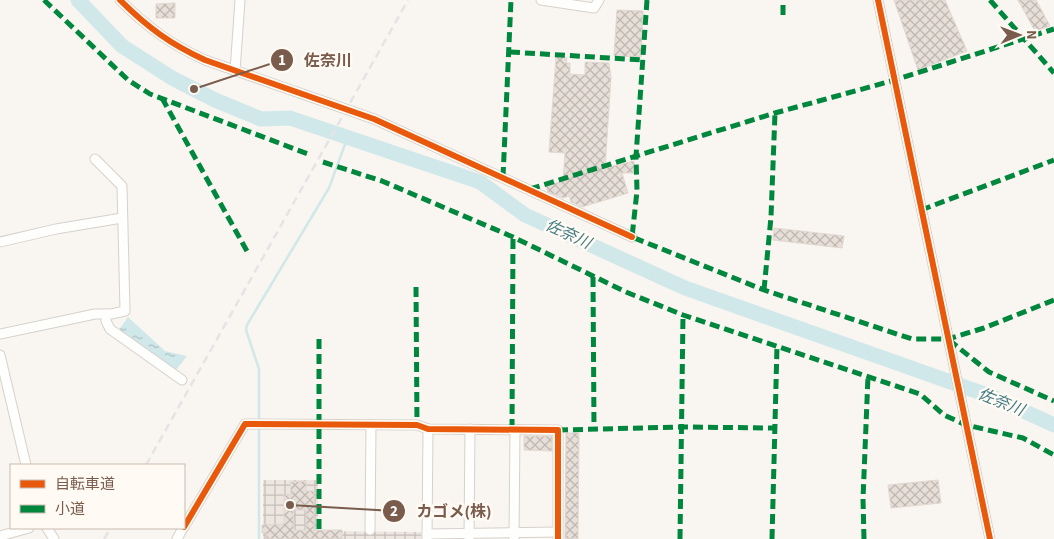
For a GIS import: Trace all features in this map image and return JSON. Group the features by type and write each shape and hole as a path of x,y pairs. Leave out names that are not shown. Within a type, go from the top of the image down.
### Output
{"street":[{"path":"120,0 166,41 205,60 374,120 632,237"},
{"path":"235,71 240,0"},
{"path":"541,0 594,8 599,0"},
{"path":"878,0 990,539"},
{"path":"0,334 95,314 125,311 122,186 95,159"},
{"path":"0,242 56,229 122,218"},
{"path":"106,314 106,320 110,329 182,380"},
{"path":"0,355 26,464"},
{"path":"185,524 244,424 417,425 428,429 558,430 558,536 427,536 428,429"},
{"path":"370,530 371,425"},
{"path":"470,429 470,536"},
{"path":"514,536 515,429"},
{"path":"0,536 25,529"}],"shaded area":[{"path":"263,480 318,480 318,531 421,532 421,539 263,539"}],"water":[{"path":"128,317 165,351 187,356 176,370 119,330"}],"building":[{"path":"894,0 945,0 967,51 918,70"},
{"path":"1018,0 1036,0 1050,26 1035,31"},
{"path":"175,3 175,18 156,18 156,4"},
{"path":"617,10 643,11 641,57 614,56"},
{"path":"556,57 567,58 566,63 570,63 570,74 585,75 585,62 609,63 611,77 605,168 634,161 634,173 622,173 628,193 582,207 571,202 569,196 563,198 548,192 546,186 563,181 565,153 549,152"},
{"path":"774,228 844,236 842,248 773,240"},
{"path":"566,433 579,433 578,539 565,539"},
{"path":"524,436 552,436 552,451 524,450"},
{"path":"938,480 941,503 891,508 888,485"},
{"path":"306,481 306,491 314,491 314,530 342,530 342,539 266,539 266,532 262,533 262,525 284,524 284,495 291,495 290,482","holes":["293,510 306,510 306,530 294,530"]}],"waterway":[{"name":"佐奈川","path":"78,0 122,46 172,78 215,100 261,119 290,118 480,182 525,215 685,288 993,397 1054,425"},
{"path":"259,539 259,369 246,330 247,325 329,188 348,136"}],"railway":[{"path":"147,464 408,0"},
{"path":"104,539 110,529"}],"marked path":[{"path":"44,0 128,80 150,94 308,154"},
{"path":"503,177 511,0"},
{"path":"647,0 636,156 637,191 632,237 764,290 912,339 948,339 984,328 1054,300"},
{"path":"783,0 783,15"},
{"path":"990,0 1054,73"},
{"path":"530,189 775,113 895,80 1054,29"},
{"path":"510,52 643,60"},
{"path":"162,98 248,253"},
{"path":"764,290 771,217 775,113"},
{"path":"921,210 1054,160"},
{"path":"323,162 382,181 513,237 626,292 683,315 920,394 944,415 966,425 1023,438 1054,455"},
{"path":"512,429 513,237"},
{"path":"593,277 594,429"},
{"path":"416,287 417,425"},
{"path":"680,539 683,315"},
{"path":"319,338 319,529"},
{"path":"949,340 989,372 1054,401"},
{"path":"772,539 777,346"},
{"path":"864,539 863,499 868,376"},
{"path":"558,430 682,427 774,428"}],"cycle path":[{"path":"120,0 140,19 160,34 181,48 205,60 374,119 632,237"},
{"path":"878,0 990,539"},
{"path":"185,525 245,424 417,425 428,429 558,430 558,539"}],"place":[{"name":"佐奈川","path":"194,89"},
{"name":"カゴメ(株)","path":"290,505"}]}
